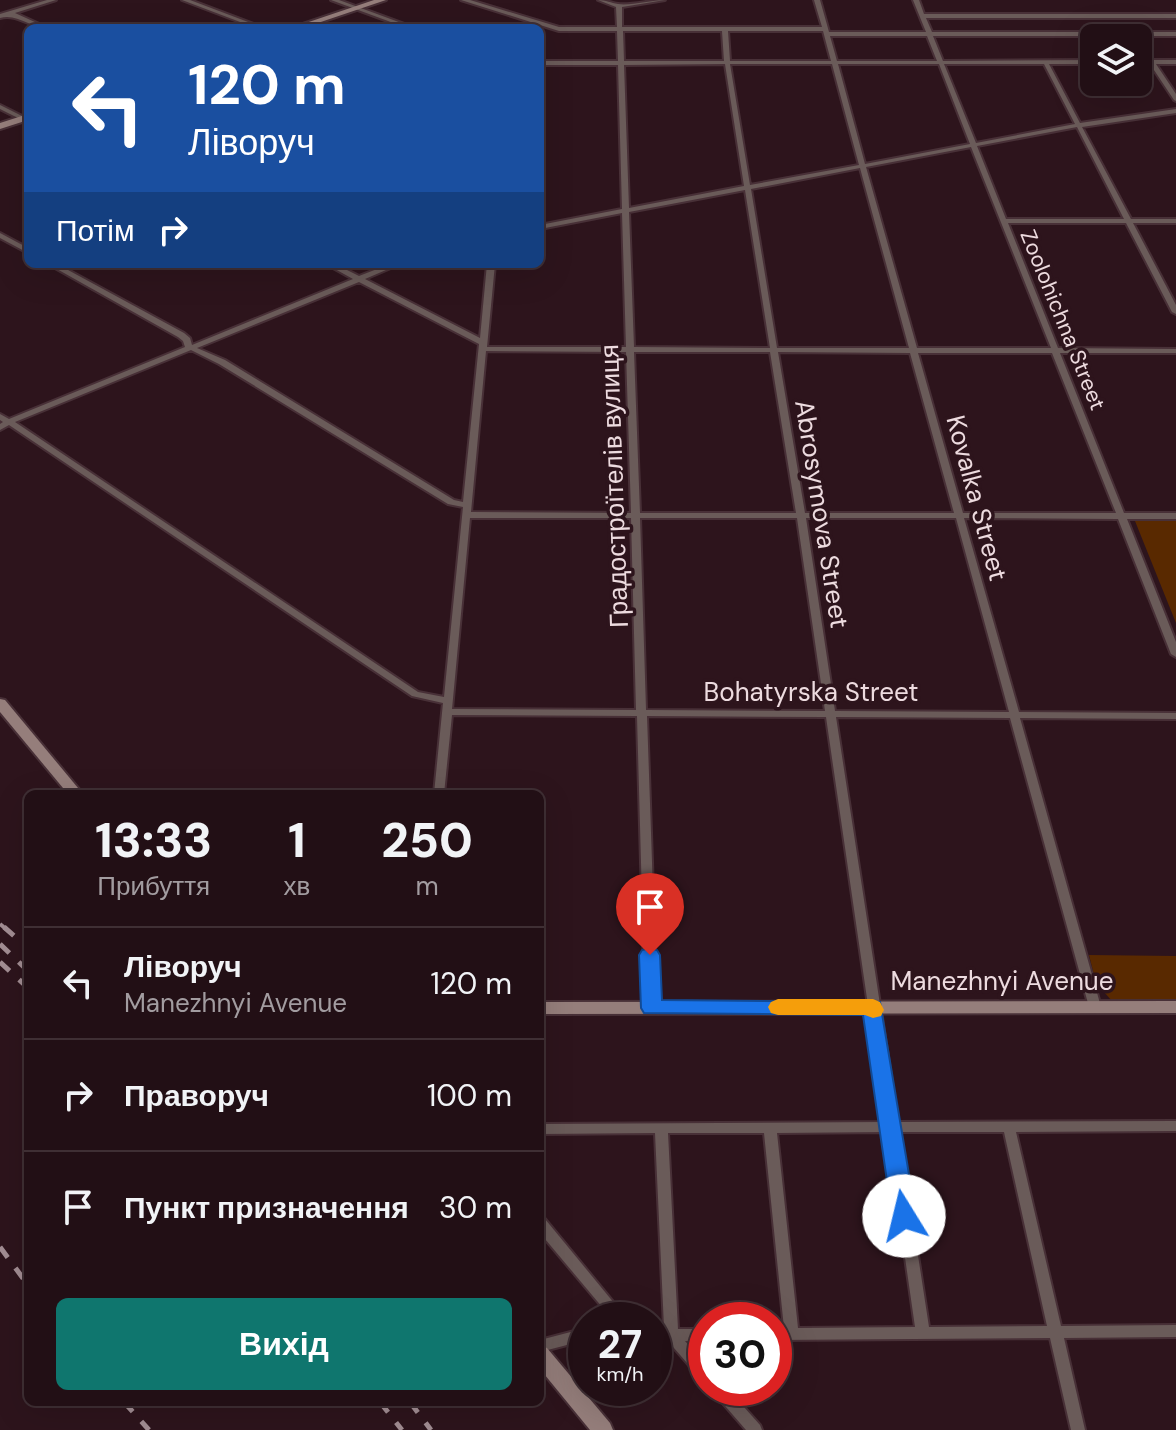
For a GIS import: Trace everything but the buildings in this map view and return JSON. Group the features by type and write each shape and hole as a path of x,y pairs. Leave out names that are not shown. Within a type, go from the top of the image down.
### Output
{"street":[{"path":"0,16 53,0"},
{"path":"185,0 250,24"},
{"path":"334,0 401,24"},
{"path":"307,24 382,0"},
{"path":"464,0 539,24"},
{"path":"601,0 619,6 662,0"},
{"name":"Kovalka Street","path":"817,0 1095,1007"},
{"name":"Zoolohichna Street","path":"916,0 1176,654"},
{"name":"Градостроїтелiв вулиця","path":"619,6 651,1008"},
{"path":"0,9 35,24"},
{"path":"922,16 1176,16"},
{"path":"544,26 930,34 1176,34"},
{"name":"Abrosymova Street","path":"725,29 727,62 801,516 923,1333"},
{"path":"544,63 1080,62"},
{"path":"1152,62 1176,62"},
{"path":"1152,62 1176,99"},
{"path":"1046,63 1176,312"},
{"path":"0,107 24,118"},
{"path":"544,226 628,213 1080,125 1176,111"},
{"path":"0,126 24,120"},
{"path":"1004,221 1176,221"},
{"path":"0,235 24,249"},
{"path":"59,268 181,335 191,348 222,362 466,510 637,515 1176,516"},
{"path":"338,268 483,346 1176,351"},
{"path":"3,422 387,268"},
{"path":"439,790 491,268"},
{"name":"Bohatyrska Street","path":"3,422 415,694 447,706 643,713 1176,716"},
{"path":"0,703 73,790"},
{"name":"Manezhnyi Avenue","path":"544,1008 1176,1007"},
{"path":"544,1129 1176,1126"},
{"path":"1009,1127 1078,1430"},
{"path":"661,1128 669,1302"},
{"path":"770,1128 789,1302"},
{"path":"544,1228 606,1302"},
{"path":"792,1334 1176,1331"},
{"path":"672,1336 688,1354"},
{"path":"544,1345 568,1339"},
{"path":"544,1359 603,1430"},
{"path":"734,1406 755,1430"}],"shaded area":[{"path":"1135,521 1176,521 1176,623"},
{"path":"1089,955 1176,956 1176,1002 1112,1001 1096,983"}],"railway":[{"path":"0,924 6,929"},
{"path":"4,927 24,944"},
{"path":"0,944 24,967"},
{"path":"0,962 24,984"},
{"path":"0,1247 24,1280"},
{"path":"128,1406 149,1430"},
{"path":"383,1406 402,1430"},
{"path":"413,1406 431,1430"}],"slow traffic":[{"path":"778,1007 873,1007 873,1010"}],"route":[{"path":"650,955 651,1008 873,1007 904,1216"}]}
